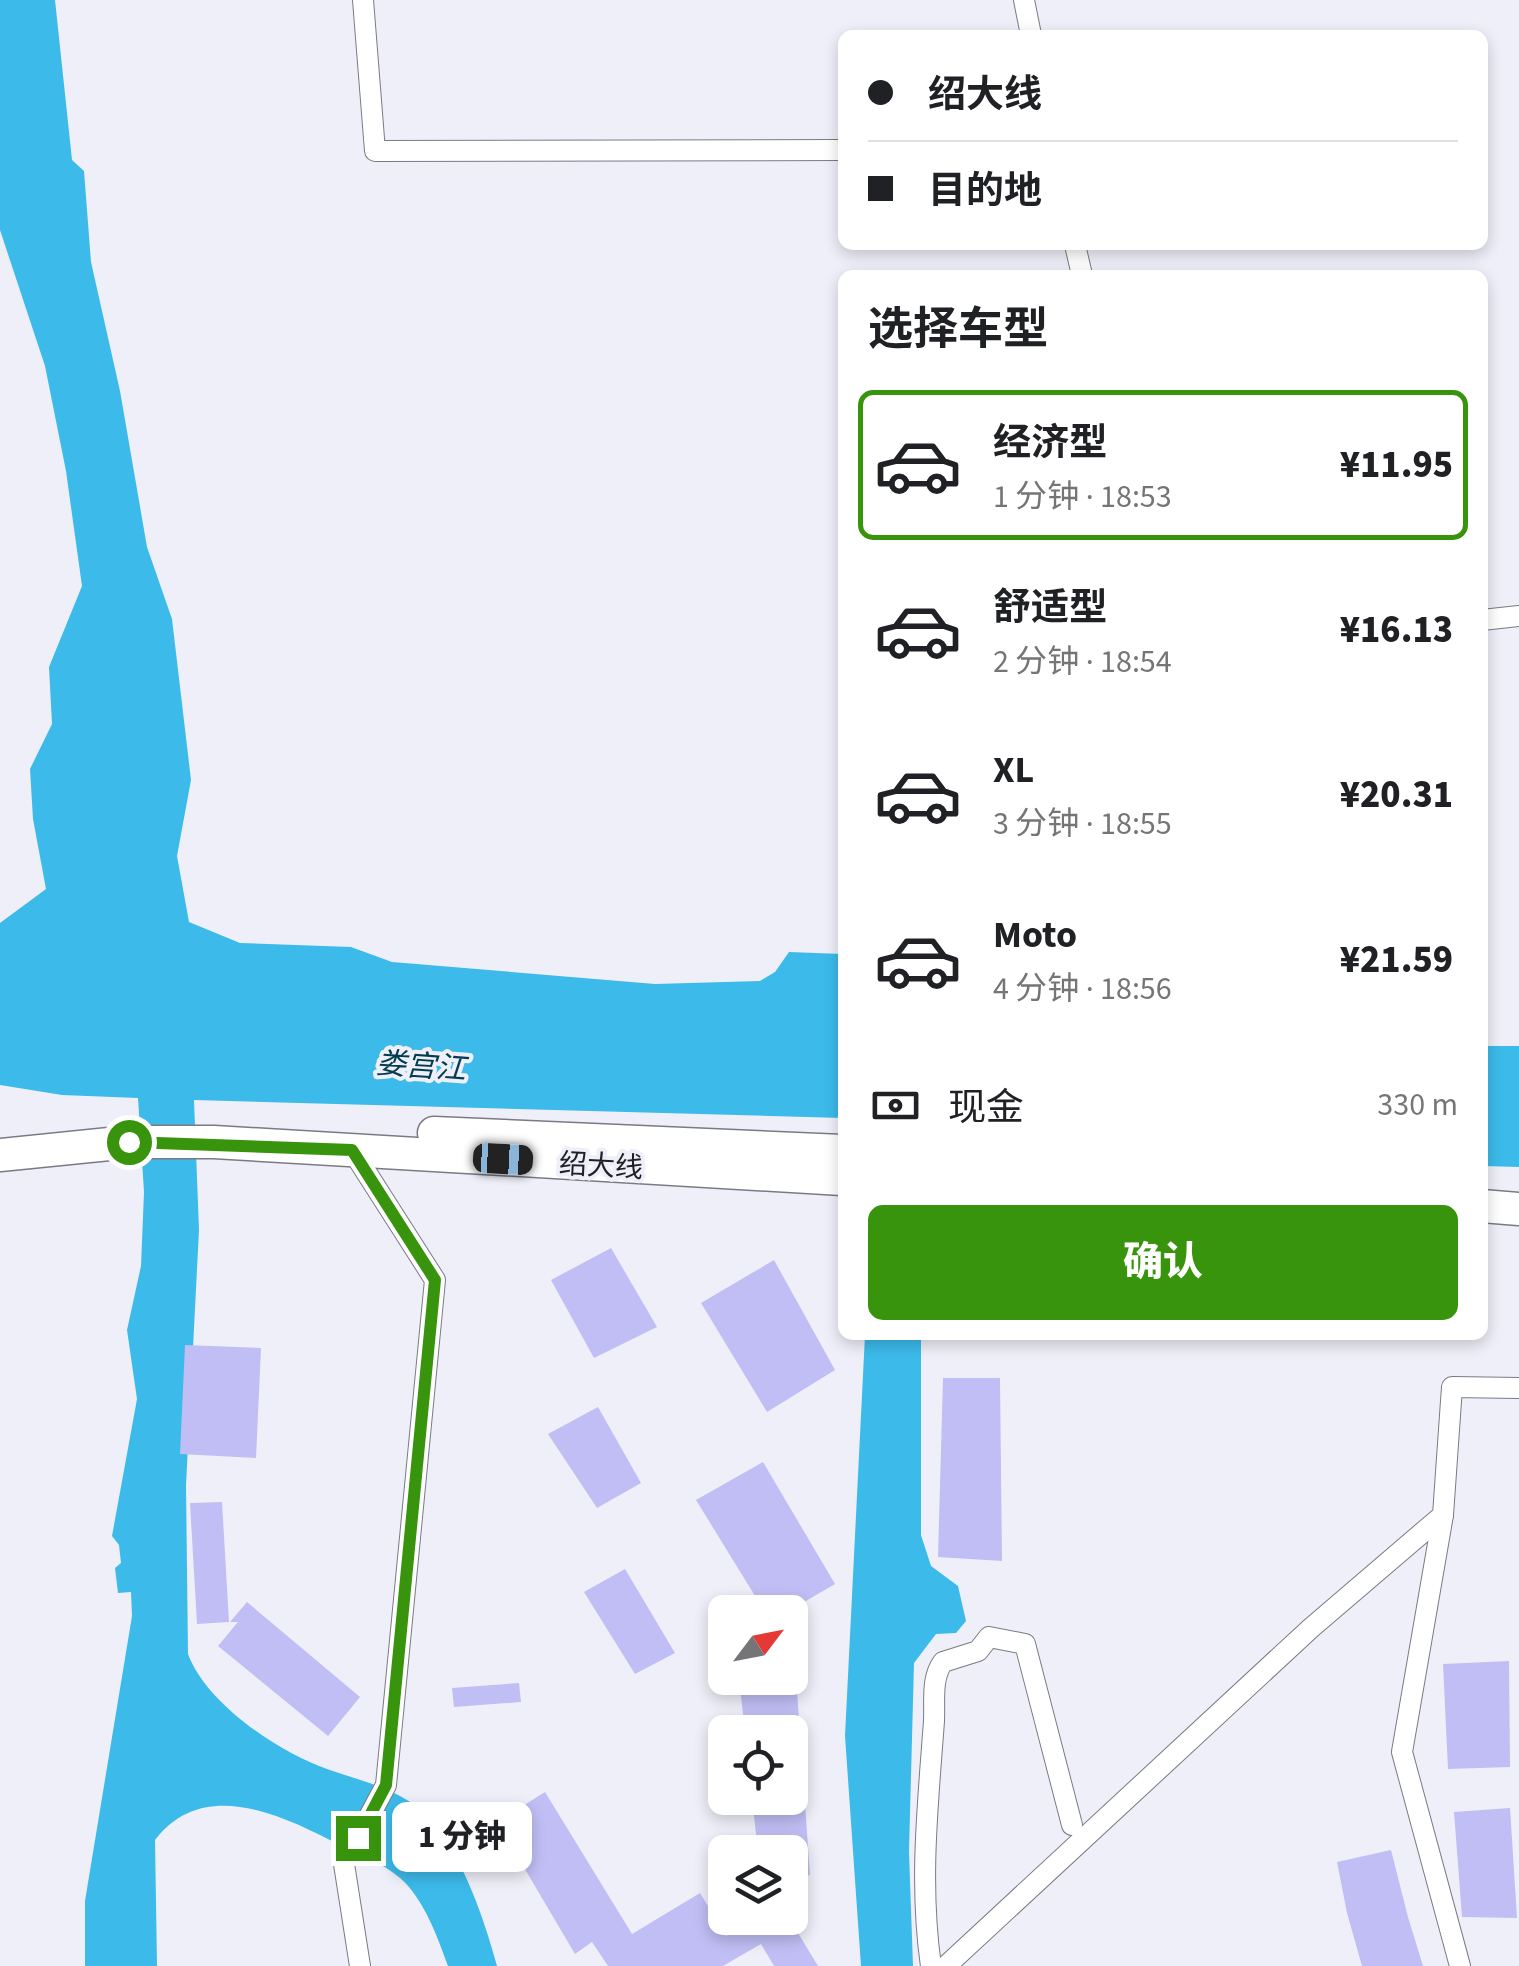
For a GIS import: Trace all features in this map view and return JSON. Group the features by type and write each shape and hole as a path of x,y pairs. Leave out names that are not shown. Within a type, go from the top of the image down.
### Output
{"main road":[{"name":"绍大线","path":"214,1131 352,1150 838,1179"},
{"name":"绍大线","path":"0,1134 214,1131 838,1151"},
{"name":"绍大线","path":"0,1155 130,1132"},
{"path":"1488,1206 1519,1209"},
{"path":"1488,1221 1519,1224"}],"street":[{"path":"363,0 376,151 838,150"},
{"path":"1024,0 1030,30"},
{"path":"1488,619 1519,616"},
{"path":"352,1150 435,1280 386,1785 344,1864 360,1966"},
{"path":"1460,1966 1402,1752 1442,1515 1452,1387 1519,1388"},
{"path":"946,1966 1311,1628 1442,1515"},
{"path":"931,1966 924,1919 927,1784 935,1680 943,1662 978,1651 990,1636 1025,1644 1072,1824"}],"water":[{"name":"娄宫江","path":"0,0 55,0 72,160 84,171 91,262 120,391 147,547 172,619 191,780 177,856 189,922 240,943 351,947 392,962 655,984 760,981 775,972 789,952 838,954 838,1118 194,1100 199,1230 186,1485 188,1654 210,1690 266,1738 308,1761 395,1794 430,1819 462,1870 497,1966 448,1966 416,1896 386,1868 269,1814 220,1806 197,1810 175,1821 155,1840 157,1966 85,1966 85,1901 132,1616 131,1592 118,1593 115,1568 121,1563 119,1545 112,1536 137,1399 127,1330 141,1266 144,1192 138,1098 62,1095 0,1085 0,923 46,889 33,819 30,769 52,724 49,667 82,586 66,471 45,366 0,230"},
{"path":"1488,1046 1519,1046 1519,1167 1488,1166"},
{"path":"865,1340 921,1340 921,1535 931,1566 958,1586 966,1621 956,1633 936,1634 914,1663 909,1852 913,1966 861,1966 845,1736"}],"building":[{"path":"611,1248 657,1327 594,1358 551,1280"},
{"path":"774,1260 835,1370 767,1412 701,1303"},
{"path":"185,1345 261,1348 256,1458 180,1454"},
{"path":"943,1378 1000,1378 1002,1561 938,1557"},
{"path":"598,1407 641,1483 597,1508 548,1434"},
{"path":"763,1462 835,1584 808,1600 808,1595 755,1595 696,1500"},
{"path":"222,1502 229,1622 197,1624 190,1503"},
{"path":"625,1569 675,1653 635,1674 584,1592"},
{"path":"247,1602 360,1697 328,1736 218,1646 238,1622 230,1622"},
{"path":"1509,1661 1510,1767 1448,1769 1443,1664"},
{"path":"519,1683 521,1702 454,1707 452,1688"},
{"path":"741,1695 797,1695 799,1715 743,1715"},
{"path":"545,1792 632,1934 700,1893 708,1906 708,1935 799,1935 818,1966 774,1966 761,1944 723,1966 608,1966 592,1942 575,1954 497,1822"},
{"path":"1510,1808 1517,1918 1462,1917 1454,1812"},
{"path":"754,1815 806,1815 807,1835 756,1835"},
{"path":"1391,1850 1423,1966 1362,1966 1347,1913 1337,1862"}],"route":[{"path":"129,1142 214,1142 352,1150 435,1280 386,1785 358,1838"}]}
